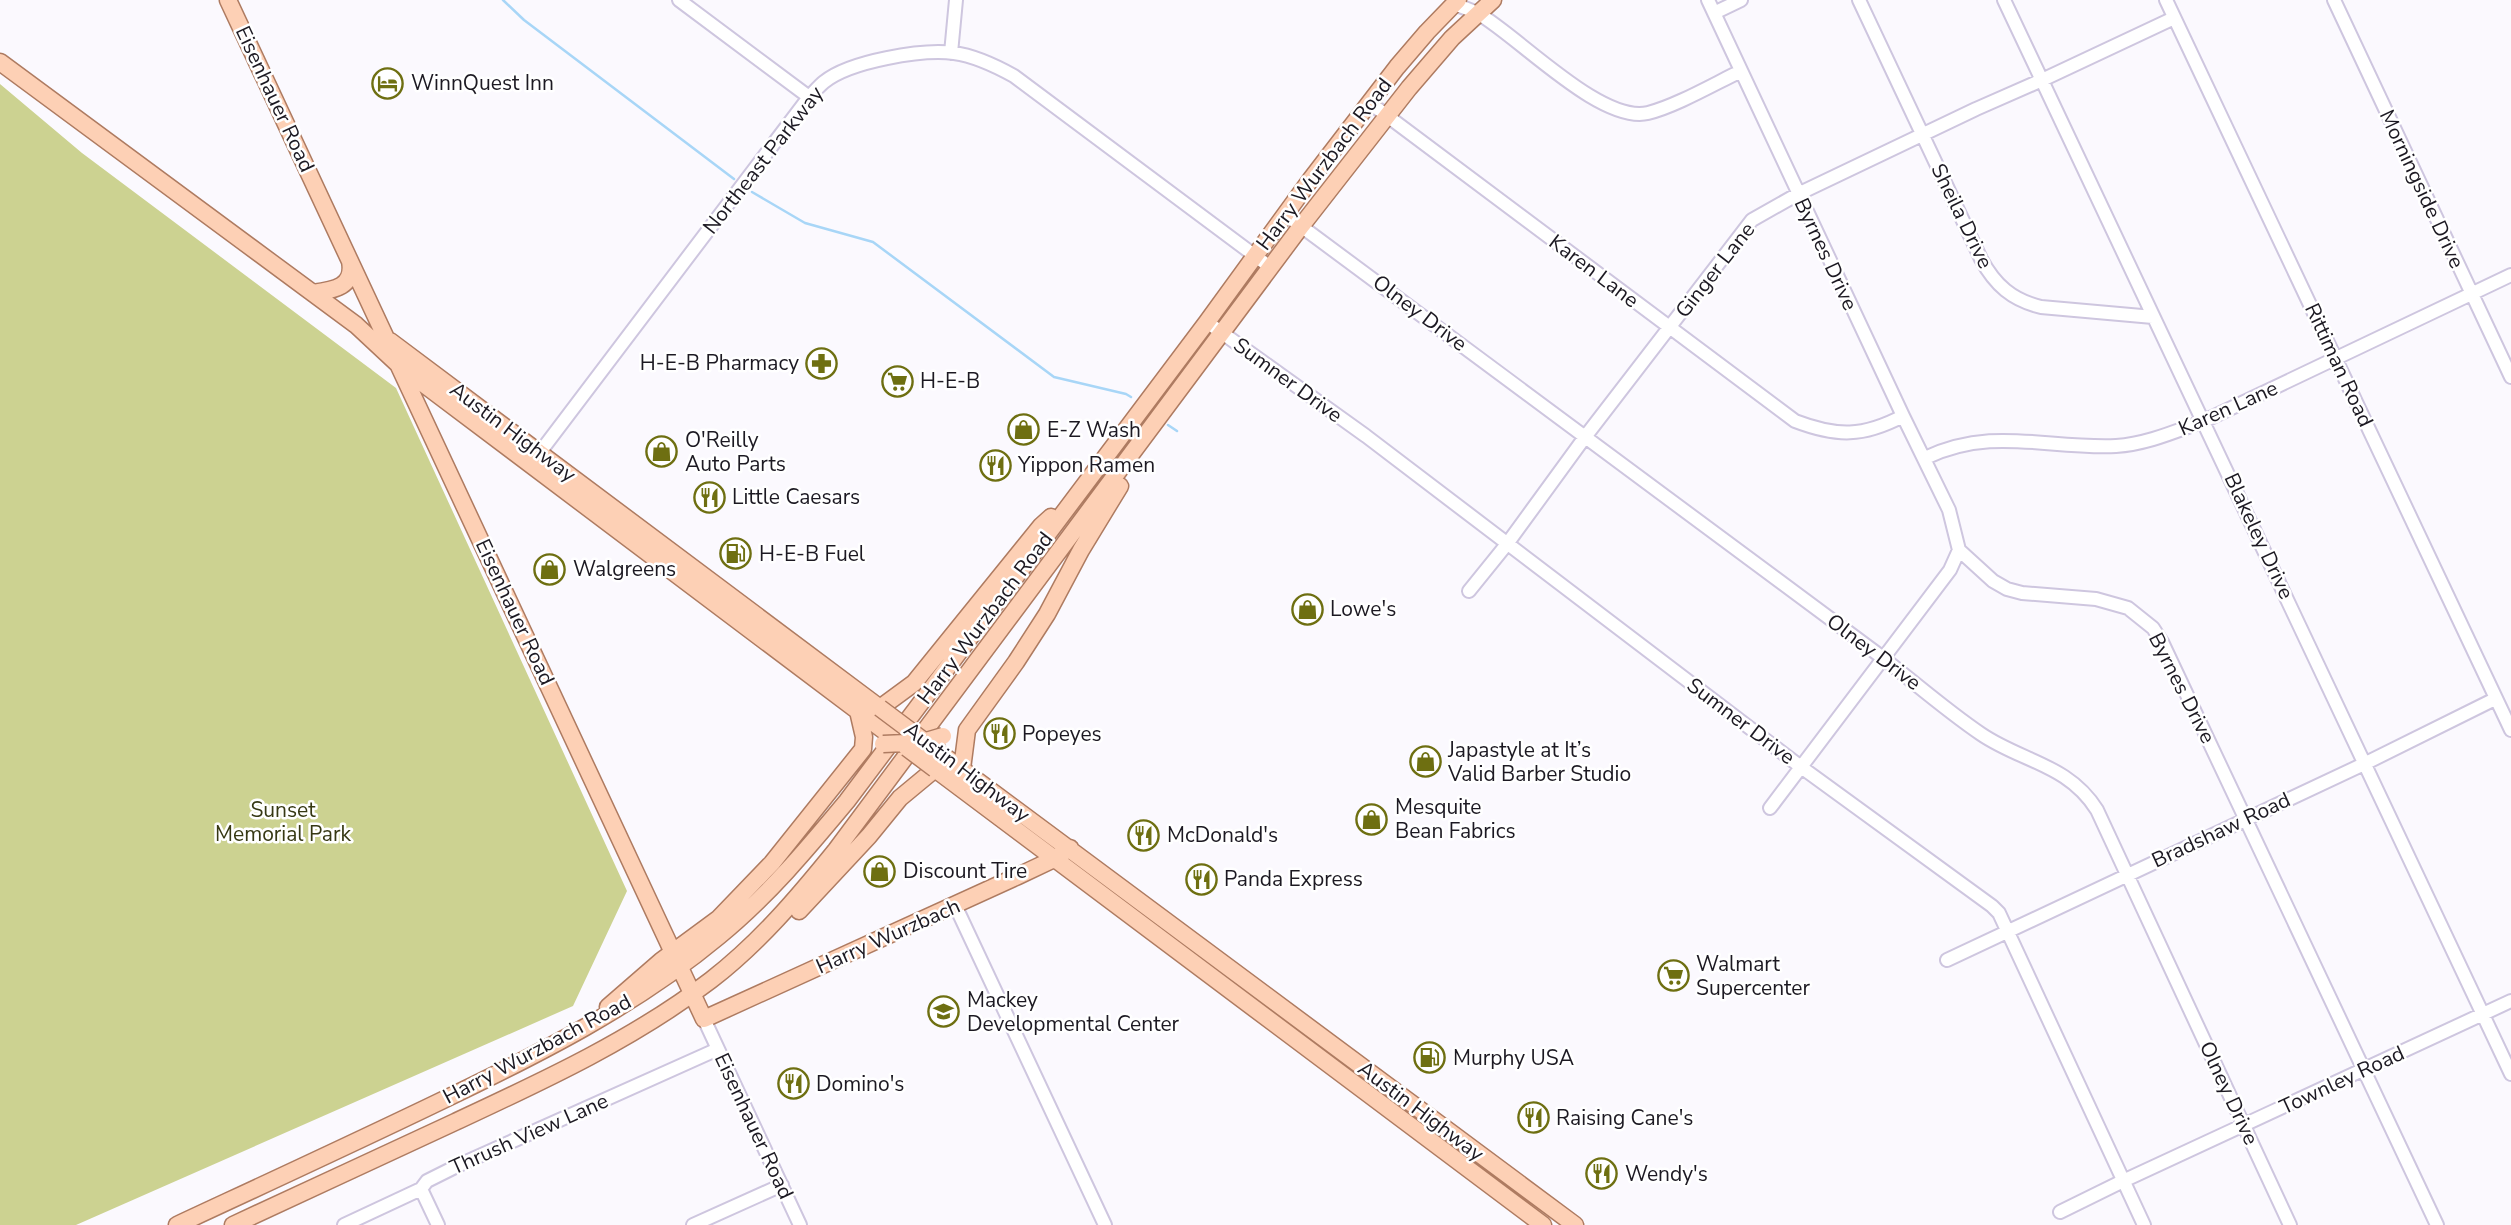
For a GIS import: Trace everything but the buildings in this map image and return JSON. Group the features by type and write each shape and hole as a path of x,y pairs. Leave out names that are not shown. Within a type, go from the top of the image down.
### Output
{"main road":[{"name":"Eisenhauer Road","path":"228,0 704,1019"},
{"name":"Harry Wurzbach Road","path":"233,1225 598,1052 692,993 759,937 795,901 836,850 1077,540 1136,448 1270,267 1388,115 1452,38 1493,0"},
{"name":"Harry Wurzbach Road","path":"177,1225 515,1065 592,1024 676,960 737,921 766,893 847,801 1370,103 1427,32 1456,2"},
{"name":"Austin Highway","path":"0,62 356,325 401,367 788,652"},
{"path":"313,293 339,288 347,283 352,268 350,258"},
{"name":"Austin Highway","path":"356,325 387,339 541,452 858,711 962,769 1575,1225"},
{"path":"962,769 967,730 1047,614 1077,540 1083,505 1115,462 1111,450"},
{"path":"880,708 914,683 1041,526 1076,497"},
{"name":"Austin Highway","path":"788,652 789,645 832,677 843,679 880,708 914,744 971,796 1543,1225"},
{"path":"759,937 789,921 869,836 900,798 914,744 908,713 914,683"},
{"path":"676,960 754,881 863,749 864,737 858,711"},
{"path":"863,749 914,744 967,730"},
{"path":"900,798 914,744"},
{"name":"Harry Wurzbach","path":"704,1019 1054,859 1070,848"}],"street":[{"path":"679,0 809,97"},
{"path":"951,53 956,0"},
{"name":"Byrnes Drive","path":"1708,0 1903,416 1950,510 1959,550 1993,581 2007,589 2022,593 2112,602 2128,608 2141,617 2162,642 2437,1225"},
{"path":"1714,13 1741,0"},
{"name":"Sheila Drive","path":"1859,0 1981,259 2001,288 2024,302 2041,307 2153,317"},
{"name":"Blakeley Drive","path":"2004,0 2511,1074"},
{"name":"Rittiman Road","path":"2166,0 2511,730"},
{"name":"Morningside Drive","path":"2334,0 2511,377"},
{"path":"1456,2 1479,14 1576,86 1612,108 1625,112 1645,114 1660,109 1741,71"},
{"name":"Ginger Lane","path":"1469,591 1752,220 1798,194 2174,18"},
{"name":"Northeast Parkway","path":"541,452 809,97 825,81 858,66 893,56 951,53 983,61 1014,76 1270,267"},
{"name":"Karen Lane","path":"1370,103 1787,415 1814,428 1842,434 1875,430 1903,416"},
{"name":"Olney Drive","path":"1286,215 1883,658 1981,734 2001,747 2061,773 2077,785 2097,810 2290,1225"},
{"name":"Karen Lane","path":"1925,458 1961,444 1990,439 2120,445 2157,438 2204,421 2511,275"},
{"name":"Sumner Drive","path":"1207,322 1377,444 1801,767 1981,897 1999,914 2144,1225"},
{"path":"1770,808 1950,570 1959,550"},
{"name":"Bradshaw Road","path":"1947,960 2366,763 2495,699"},
{"path":"955,905 1105,1225"},
{"name":"Townley Road","path":"2060,1213 2123,1181 2511,1001"},
{"name":"Eisenhauer Road","path":"704,1019 800,1225"},
{"name":"Thrush View Lane","path":"344,1225 421,1189 427,1181 457,1166 718,1049"},
{"path":"693,1225 782,1185"},
{"path":"421,1189 438,1225"}],"green space":[{"name":"Sunset Memorial Park","path":"0,84 82,153 396,388 627,891 573,1006 76,1225 0,1225"}],"waterway":[{"path":"503,0 524,20 734,179"},
{"path":"752,192 805,223 873,242 1054,377 1131,397"},
{"path":"1168,425 1177,431"}],"place":[{"name":"WinnQuest Inn","path":"388,83"},
{"name":"H-E-B Pharmacy","path":"822,363"},
{"name":"H-E-B","path":"897,381"},
{"name":"E-Z Wash","path":"1024,430"},
{"name":"O'Reilly Auto Parts","path":"662,452"},
{"name":"Yippon Ramen","path":"995,465"},
{"name":"Little Caesars","path":"709,497"},
{"name":"H-E-B Fuel","path":"736,554"},
{"name":"Walgreens","path":"550,569"},
{"name":"Lowe's","path":"1307,609"},
{"name":"Popeyes","path":"999,734"},
{"name":"Japastyle at It’s Valid Barber Studio","path":"1425,762"},
{"name":"Mesquite Bean Fabrics","path":"1372,819"},
{"name":"McDonald's","path":"1144,835"},
{"name":"Discount Tire","path":"880,871"},
{"name":"Panda Express","path":"1201,879"},
{"name":"Walmart Supercenter","path":"1673,976"},
{"name":"Mackey Developmental Center","path":"944,1012"},
{"name":"Murphy USA","path":"1430,1058"},
{"name":"Domino's","path":"793,1084"},
{"name":"Raising Cane's","path":"1533,1118"},
{"name":"Wendy's","path":"1602,1174"}]}
